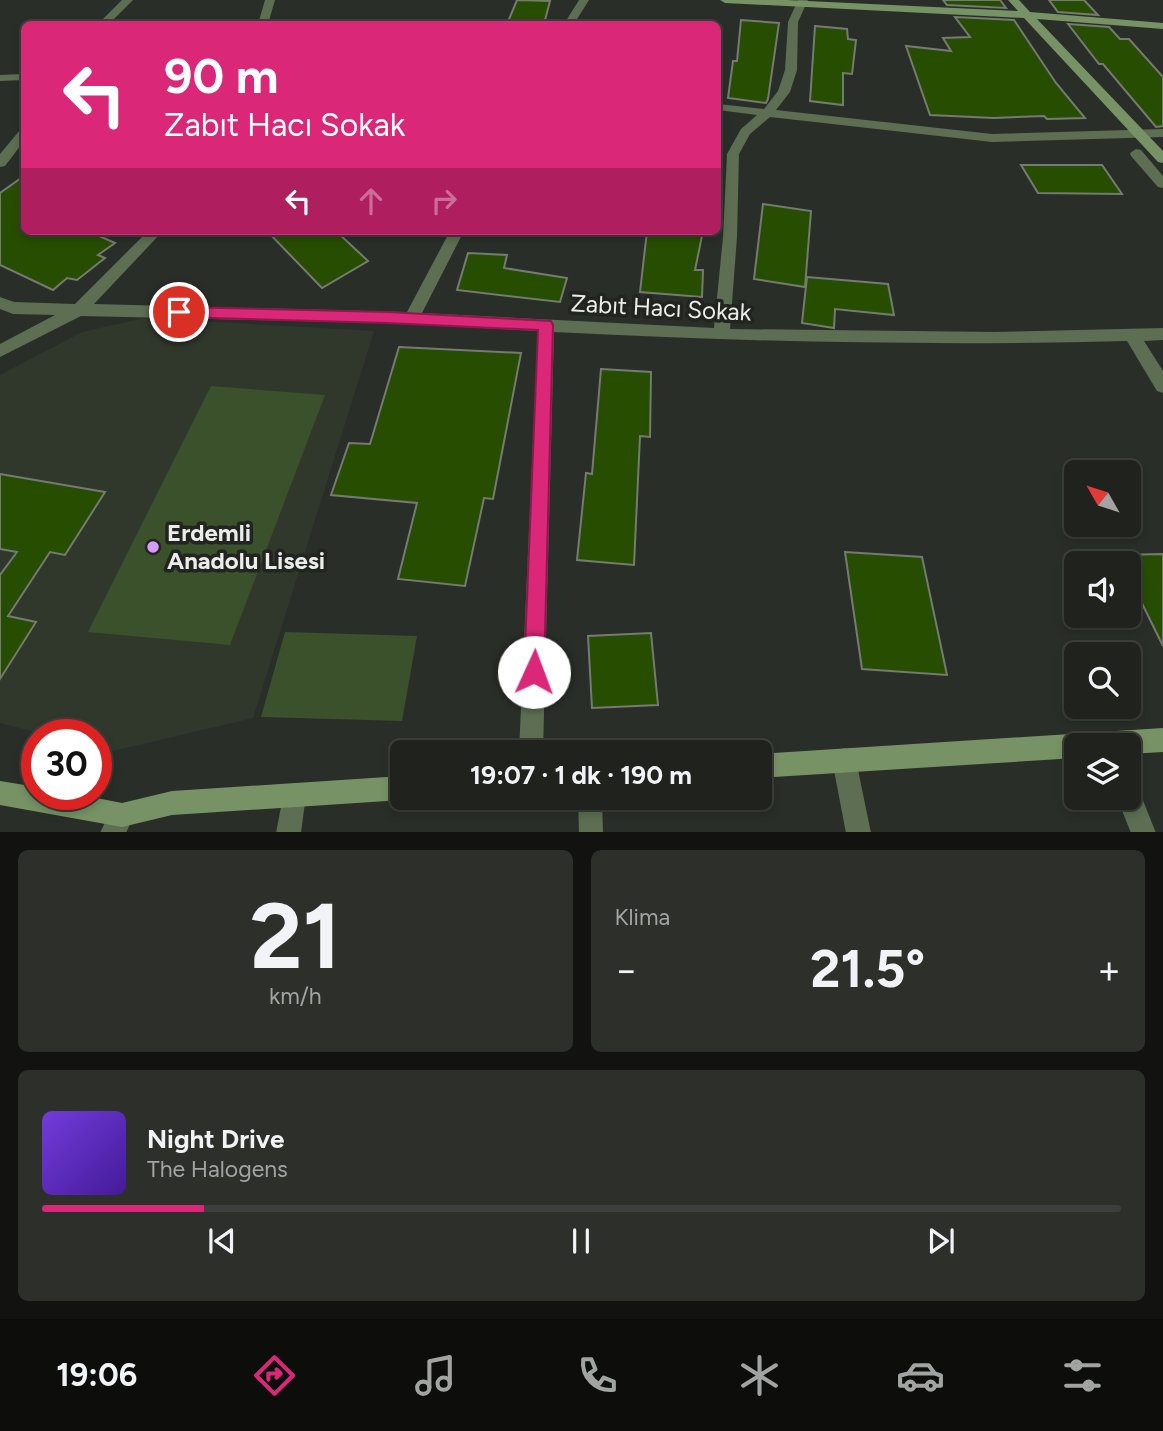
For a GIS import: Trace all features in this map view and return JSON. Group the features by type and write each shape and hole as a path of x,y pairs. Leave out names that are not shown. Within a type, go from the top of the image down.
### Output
{"street":[{"path":"106,21 128,0"},
{"path":"264,21 270,0"},
{"path":"571,21 584,0"},
{"path":"725,0 1026,15 1163,26"},
{"path":"1013,0 1163,159"},
{"path":"721,335 730,237 733,154 784,92 791,70 793,22 803,2"},
{"path":"0,78 21,77"},
{"path":"721,107 992,138 1163,133"},
{"path":"0,163 21,136"},
{"path":"1136,153 1163,184"},
{"path":"0,303 13,308 79,310 152,235"},
{"path":"412,318 455,235"},
{"name":"Zabıt Hacı Sokak","path":"0,351 79,310 412,318 721,335 994,338 1163,334"},
{"path":"531,740 545,325"},
{"path":"1132,335 1163,386"},
{"path":"1141,742 1163,740"},
{"path":"772,765 1064,747"},
{"path":"844,760 859,832"},
{"path":"0,793 117,824 172,803 390,789"},
{"path":"288,832 294,795"},
{"path":"590,810 591,832"},
{"path":"1135,810 1144,832"}],"shaded area":[{"name":"Erdemli Anadolu Lisesi","path":"144,318 374,331 253,718 113,751 112,719 21,719 21,728 0,723 0,375 82,332"}],"green space":[{"path":"211,386 325,395 230,645 88,632"},
{"path":"285,632 417,636 402,721 261,717"}],"building":[{"path":"517,0 550,1 545,21 508,21"},
{"path":"943,0 1000,0 1006,8 947,5"},
{"path":"1049,0 1084,0 1098,15 1058,12"},
{"path":"955,17 1014,20 1056,83 1085,118 930,115 906,46 951,51 943,38 970,37"},
{"path":"741,20 779,23 766,103 728,98 733,61 737,61"},
{"path":"1068,24 1109,27 1120,39 1129,39 1163,77 1163,126 1156,127 1103,64 1099,64"},
{"path":"815,26 847,29 848,39 856,40 852,74 843,73 843,105 810,101"},
{"path":"1021,165 1102,165 1122,194 1038,193"},
{"path":"21,178 21,235 97,235 115,243 98,255 105,258 77,280 67,278 53,290 0,265 0,193"},
{"path":"763,204 811,211 805,287 754,279"},
{"path":"271,235 340,235 368,261 322,288"},
{"path":"647,235 702,235 695,270 703,270 702,297 640,292"},
{"path":"468,253 507,255 504,268 567,278 560,302 457,290"},
{"path":"807,277 888,284 894,315 835,309 834,328 802,323"},
{"path":"399,347 521,353 493,499 484,498 465,586 398,579 417,503 331,495 349,443 370,444"},
{"path":"601,369 651,372 650,437 640,436 634,565 577,560 586,473 592,474"},
{"path":"0,474 105,492 65,555 50,552 8,616 36,622 0,679 0,575 17,552 0,549"},
{"path":"845,552 922,557 947,675 862,669"},
{"path":"1141,554 1163,554 1163,646 1141,601"},
{"path":"651,633 658,705 592,708 588,636"}],"place":[{"name":"Erdemli Anadolu Lisesi","path":"153,547"}],"route":[{"path":"179,312 388,317 545,325 534,672"}]}
